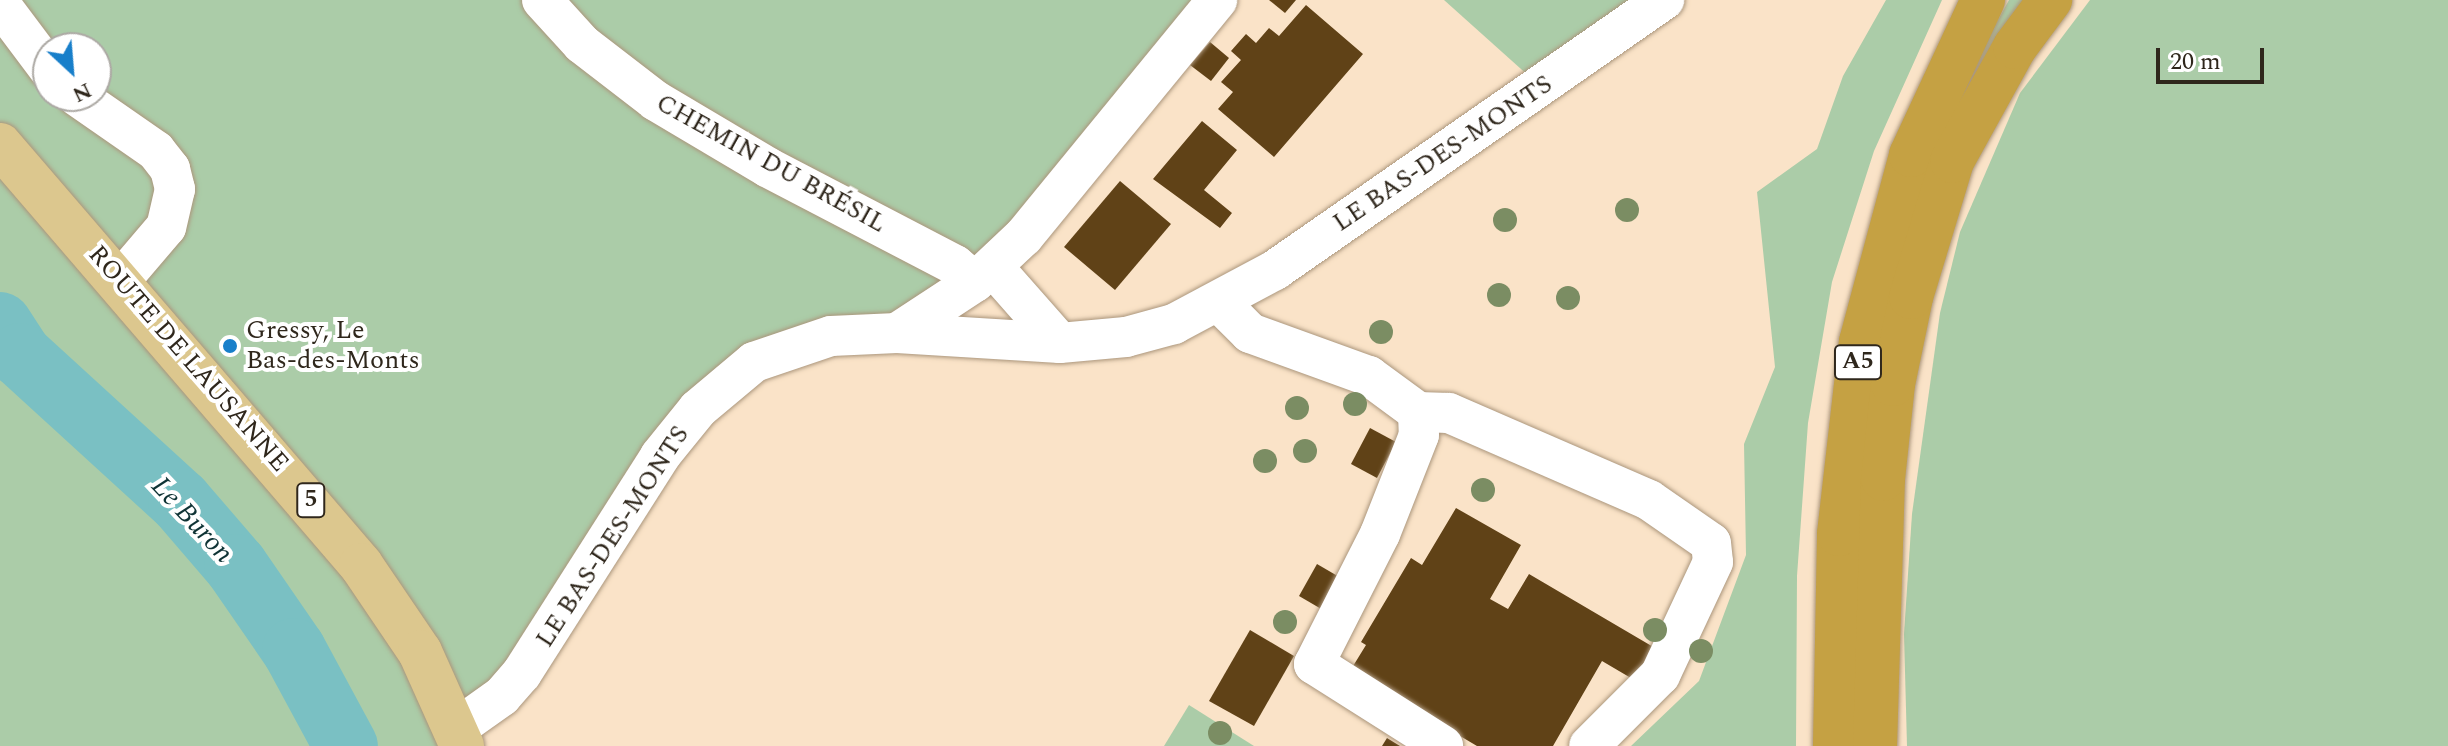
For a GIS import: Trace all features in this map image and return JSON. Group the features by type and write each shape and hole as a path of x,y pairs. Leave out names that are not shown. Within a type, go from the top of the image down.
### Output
{"highway":[{"name":"A5","path":"1835,746 1839,534 1861,342 1911,155 1983,0"},
{"path":"1875,746 1883,479 1893,384 1911,297 1952,161 2008,58 2050,0"}],"main road":[{"name":"ROUTE DE LAUSANNE","path":"0,145 361,565 420,652 459,737"}],"street":[{"name":"CHEMIN DU BRÉSIL","path":"542,0 582,44 656,101 803,187 955,265 984,275"},
{"path":"897,333 984,275 1024,236 1217,0"},
{"name":"LE BAS-DES-MONTS","path":"459,737 502,696 529,664 660,456 725,383 754,362 791,346 831,336 897,333 1060,343 1150,332 1220,303 1664,0"},
{"path":"0,4 32,47"},
{"path":"100,112 156,151 170,169 175,189 166,227 120,281"},
{"path":"984,275 1060,343"},
{"path":"1220,303 1250,333 1369,376 1418,412 1449,413 1649,500 1711,543 1713,562 1660,675 1589,746"},
{"path":"1418,412 1419,435 1380,534 1314,664 1443,746"}],"green space":[{"path":"0,0 1217,0 959,294 754,362 462,746 0,746"},
{"path":"1444,0 1664,0 1541,87"},
{"path":"1886,0 1942,0 1874,151 1832,282 1808,423 1797,576 1796,746 1631,746 1699,681 1746,555 1744,444 1775,367 1757,192 1817,149 1843,76"},
{"path":"2009,0 2025,0 1954,116 1976,60"},
{"path":"2090,0 2448,0 2448,746 1907,746 1904,634 1912,514 1940,313 1960,232 2020,93"},
{"path":"1189,705 1254,746 1164,746"}],"building":[{"path":"1269,0 1296,0 1285,13"},
{"path":"1306,5 1363,54 1274,157 1218,109 1233,92 1221,82 1241,60 1231,51 1246,34 1256,43 1269,28 1279,36"},
{"path":"1210,42 1229,58 1211,81 1190,65"},
{"path":"1202,121 1237,150 1204,190 1232,213 1220,228 1153,179"},
{"path":"1120,181 1171,224 1115,290 1064,247"},
{"path":"1370,428 1396,442 1377,478 1351,464"},
{"path":"1456,508 1521,545 1490,599 1508,609 1529,574 1655,648 1636,681 1602,661 1553,746 1477,746 1350,671 1366,645 1361,642 1411,558 1422,565"},
{"path":"1317,564 1341,578 1323,610 1299,596"},
{"path":"1250,630 1294,656 1254,726 1209,701"},
{"path":"1387,738 1400,746 1382,746"}],"waterway":[{"name":"Le Buron","path":"0,324 20,355 180,501 236,566 294,650 346,746"}],"place":[{"name":"Gressy, Le Bas-des-Monts","path":"230,346"}]}
